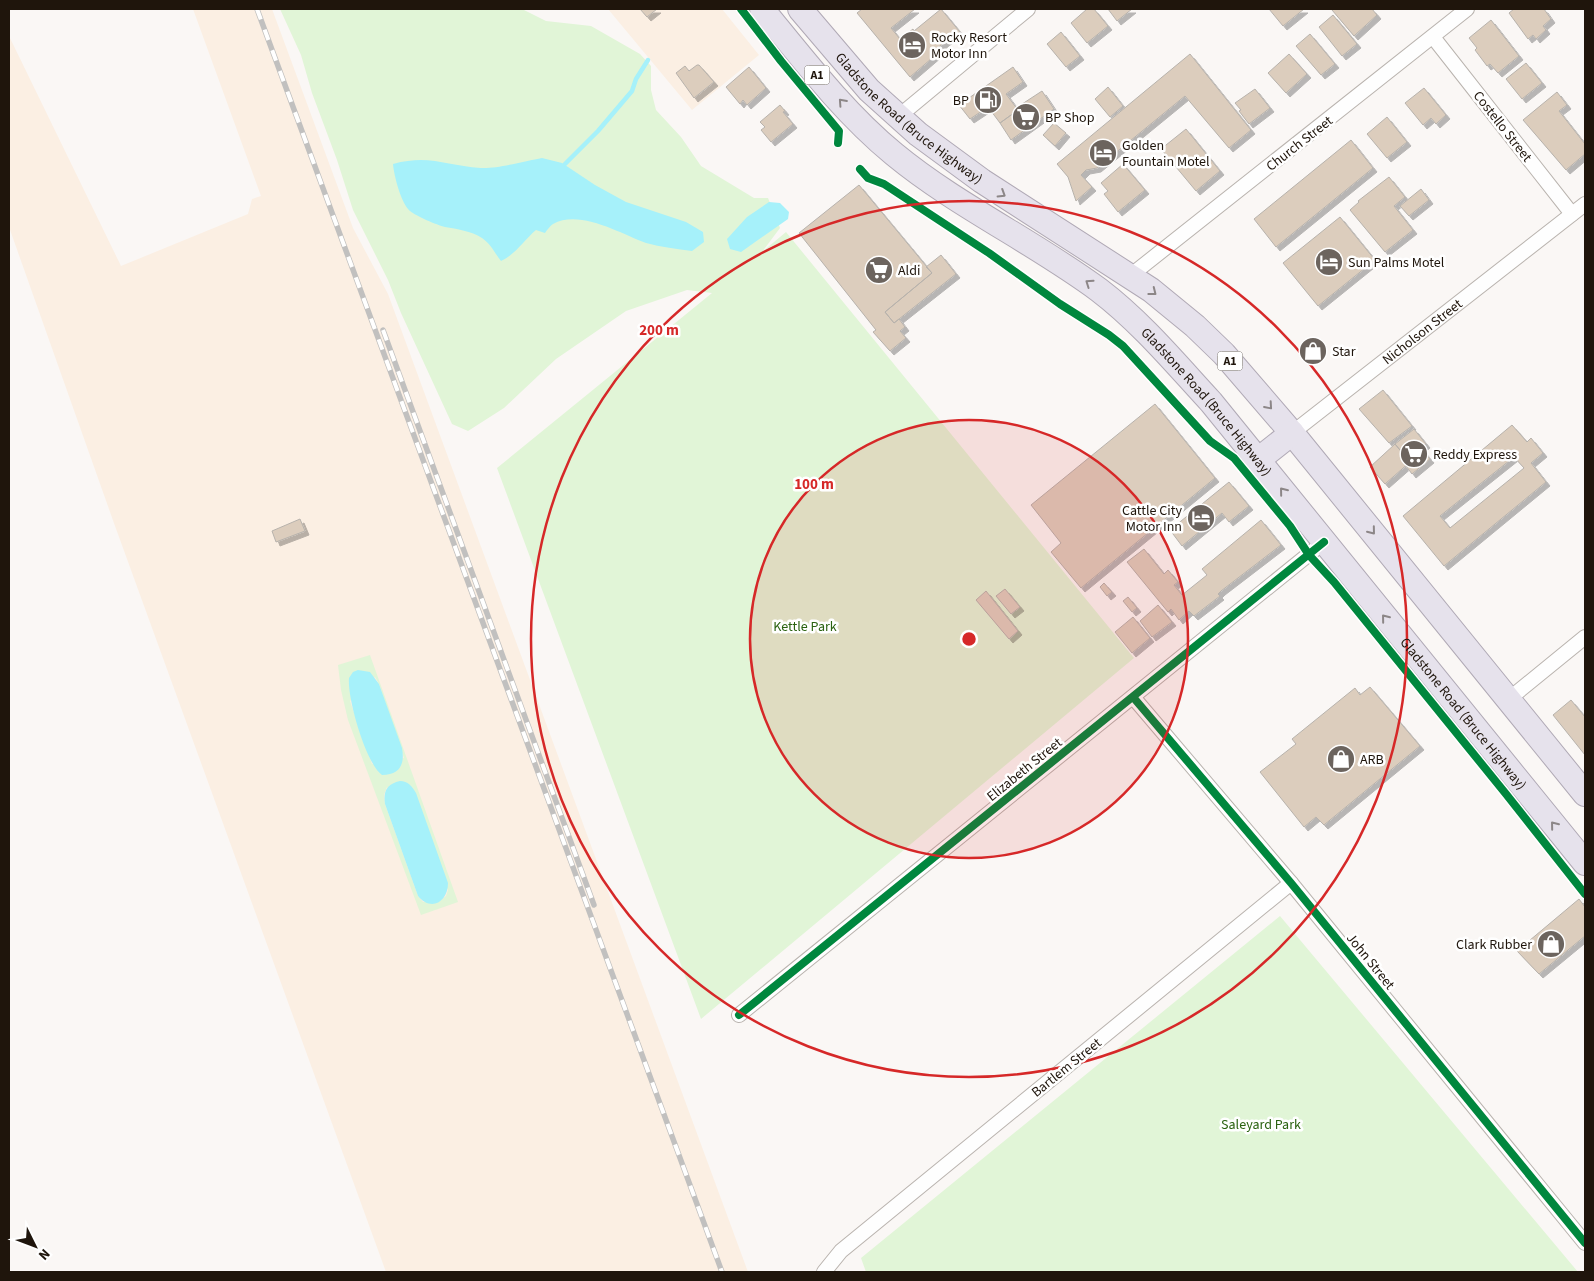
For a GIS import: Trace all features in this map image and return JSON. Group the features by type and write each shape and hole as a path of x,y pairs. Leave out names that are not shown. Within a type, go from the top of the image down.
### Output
{"highway":[{"name":"Gladstone Road (Bruce Highway)","path":"762,9 823,82 905,164 1072,272 1111,300 1149,335 1211,402 1585,863"},
{"name":"Gladstone Road (Bruce Highway)","path":"800,9 869,90 898,117 950,159 982,181 1130,276 1173,308 1212,343 1292,433 1585,794"},
{"path":"876,137 898,117"},
{"name":"Nicholson Street","path":"1258,460 1292,433"}],"street":[{"path":"898,117 1028,9"},
{"name":"Church Street","path":"1130,276 1467,9"},
{"name":"Costello Street","path":"1433,37 1572,214"},
{"name":"Nicholson Street","path":"1292,433 1585,204"},
{"name":"Elizabeth Street","path":"739,1015 1324,542"},
{"path":"1509,699 1585,637"},
{"name":"John Street","path":"1133,697 1291,883 1585,1243"},
{"name":"Bartlem Street","path":"824,1272 841,1251 1291,883"}],"shaded area":[{"path":"193,9 272,9 353,228 388,294 748,1272 386,1272 115,526 9,227 9,36 121,266 248,214 252,199 261,196"},
{"path":"608,9 722,9 759,55 692,110"}],"green space":[{"name":"Kettle Park","path":"280,9 522,9 546,21 591,26 640,54 651,66 651,90 656,110 681,137 701,166 754,198 768,198 780,228 762,252 786,232 1134,658 701,1019 497,468 712,293 687,290 626,311 556,359 504,408 468,431 452,424 401,313 388,280 353,210 312,93 301,55"},
{"path":"370,655 458,902 421,915 348,720 341,690 338,665","holes":["375,677 404,758 372,764 350,701","387,787 448,890 446,896 440,901 423,902 418,896 385,804 384,795"]},
{"name":"Saleyard Park","path":"1280,916 1578,1272 866,1272 861,1258"}],"water":[{"path":"542,158 562,163 595,185 626,202 686,222 703,232 704,242 692,251 669,248 646,243 600,224 575,219 564,220 553,224 545,233 536,230 516,251 501,261 482,238 437,224 410,211 401,196 393,164 406,161 428,160 487,168"},
{"path":"769,202 780,203 789,212 788,219 741,252 730,249 727,239 747,217"},
{"path":"358,670 370,672 379,684 402,748 402,764 393,773 382,775 370,758 364,745 354,715 349,687 349,678 353,672"},
{"path":"400,781 410,784 416,793 448,883 445,895 438,903 428,903 418,896 385,804 385,792 389,786"}],"building":[{"path":"640,9 657,9 647,17"},
{"name":"Rocky Resort Motor Inn","path":"862,9 915,9 891,28 900,39 913,29 914,31 941,9 960,32 935,50 938,53 910,77 857,13"},
{"path":"1087,9 1094,9 1108,26 1087,43 1071,23"},
{"path":"1108,9 1132,9 1117,21"},
{"path":"1269,9 1304,9 1283,26"},
{"path":"1372,9 1377,15 1354,36 1332,10"},
{"path":"1514,9 1544,9 1551,19 1543,26 1546,30 1536,39 1533,35 1528,39 1509,13"},
{"path":"1333,15 1357,44 1342,56 1319,27"},
{"path":"1491,20 1519,56 1498,73 1490,64 1487,66 1469,38"},
{"path":"1061,32 1080,56 1066,67 1047,44"},
{"path":"1310,34 1335,64 1321,75 1296,46"},
{"path":"1190,54 1251,130 1229,148 1185,96 1097,168 1086,170 1081,175 1092,187 1076,201 1068,177 1057,164"},
{"path":"1289,54 1307,74 1286,93 1268,73"},
{"path":"1526,63 1542,83 1522,99 1506,79"},
{"path":"697,65 714,82 694,98 676,73 685,66 689,71"},
{"path":"749,67 766,88 747,105 743,100 740,104 726,87"},
{"name":"BP","path":"1013,67 1023,82 1006,94 1018,110 1000,123 988,107 970,119 959,105"},
{"path":"1108,87 1123,106 1110,117 1095,99"},
{"path":"1424,88 1446,115 1436,124 1431,118 1423,125 1405,103"},
{"path":"1255,89 1270,108 1249,124 1235,103"},
{"name":"BP Shop","path":"1042,91 1054,109 1011,140 1000,123 1018,110 1016,108"},
{"path":"1557,92 1567,105 1559,111 1585,144 1585,154 1566,170 1523,120"},
{"path":"780,105 793,124 771,142 761,130 765,127 760,122"},
{"path":"1387,117 1407,142 1387,158 1367,134"},
{"path":"1054,123 1066,133 1055,146 1043,135"},
{"path":"1186,129 1220,171 1196,191 1161,149"},
{"path":"1351,140 1373,168 1276,247 1254,219"},
{"path":"1123,164 1145,190 1118,212 1104,194 1108,191 1101,183"},
{"path":"1389,177 1405,197 1394,206 1413,230 1385,252 1350,210 1358,201"},
{"name":"Aldi","path":"859,185 932,273 885,312 894,323 899,319 905,327 900,331 906,338 890,351 873,332 876,330 799,233"},
{"path":"1421,189 1429,200 1409,216 1400,206"},
{"name":"Sun Palms Motel","path":"1340,217 1375,260 1318,306 1283,263"},
{"path":"941,255 956,274 894,323 885,312 932,273 926,267"},
{"path":"1383,390 1412,426 1389,443 1359,409"},
{"path":"1155,404 1215,478 1081,588 1051,552 1061,543 1031,505"},
{"path":"1512,425 1527,442 1531,438 1543,453 1531,463 1546,482 1444,566 1403,516","holes":["1514,457 1524,468 1450,528 1440,516"]},
{"name":"Reddy Express","path":"1414,429 1426,444 1421,448 1430,459 1412,474 1406,466 1410,462 1395,444"},
{"path":"1395,444 1410,462 1385,484 1370,467"},
{"name":"Cattle City Motor Inn","path":"1229,482 1249,506 1229,522 1222,513 1182,546 1170,530"},
{"path":"300,519 305,531 276,542 272,531"},
{"path":"1261,520 1281,545 1221,591 1218,594 1220,596 1194,616 1189,611 1179,620 1171,609 1168,612 1127,562 1144,549 1164,574 1168,570 1178,582 1174,585 1182,595 1207,575 1202,569"},
{"path":"1104,583 1112,592 1107,596 1100,587"},
{"path":"1005,589 1020,607 1011,614 996,596"},
{"path":"986,591 1018,631 1009,639 976,600"},
{"path":"1128,597 1137,608 1132,612 1123,601"},
{"path":"1158,605 1172,622 1152,637 1140,621"},
{"path":"1133,617 1150,638 1132,653 1115,632"},
{"name":"ARB","path":"1370,687 1420,746 1324,825 1316,817 1304,827 1260,772 1296,744 1292,739 1355,688 1360,695"},
{"path":"1571,700 1585,717 1585,755 1553,715"},
{"name":"Clark Rubber","path":"1579,899 1585,907 1585,936 1539,974 1517,951"}],"waterway":[{"path":"565,164 598,131 632,91 636,79 648,60"}],"railway":[{"path":"257,9 722,1272"},
{"path":"383,330 594,905"}],"cycle path":[{"path":"741,9 839,131 838,143"},
{"path":"860,169 868,178 884,184 989,253 1123,346 1210,441 1234,458 1290,526 1309,555 1334,582 1585,894"},
{"path":"739,1015 1324,542"},
{"path":"1133,697 1291,883 1585,1243"}],"place":[{"name":"Rocky Resort Motor Inn","path":"912,45"},
{"name":"BP","path":"988,100"},
{"name":"BP Shop","path":"1026,117"},
{"name":"Golden Fountain Motel","path":"1103,153"},
{"name":"Sun Palms Motel","path":"1329,262"},
{"name":"Aldi","path":"879,270"},
{"name":"Star","path":"1313,351"},
{"name":"Reddy Express","path":"1414,454"},
{"name":"Cattle City Motor Inn","path":"1201,518"},
{"name":"ARB","path":"1341,759"},
{"name":"Clark Rubber","path":"1551,944"}]}
